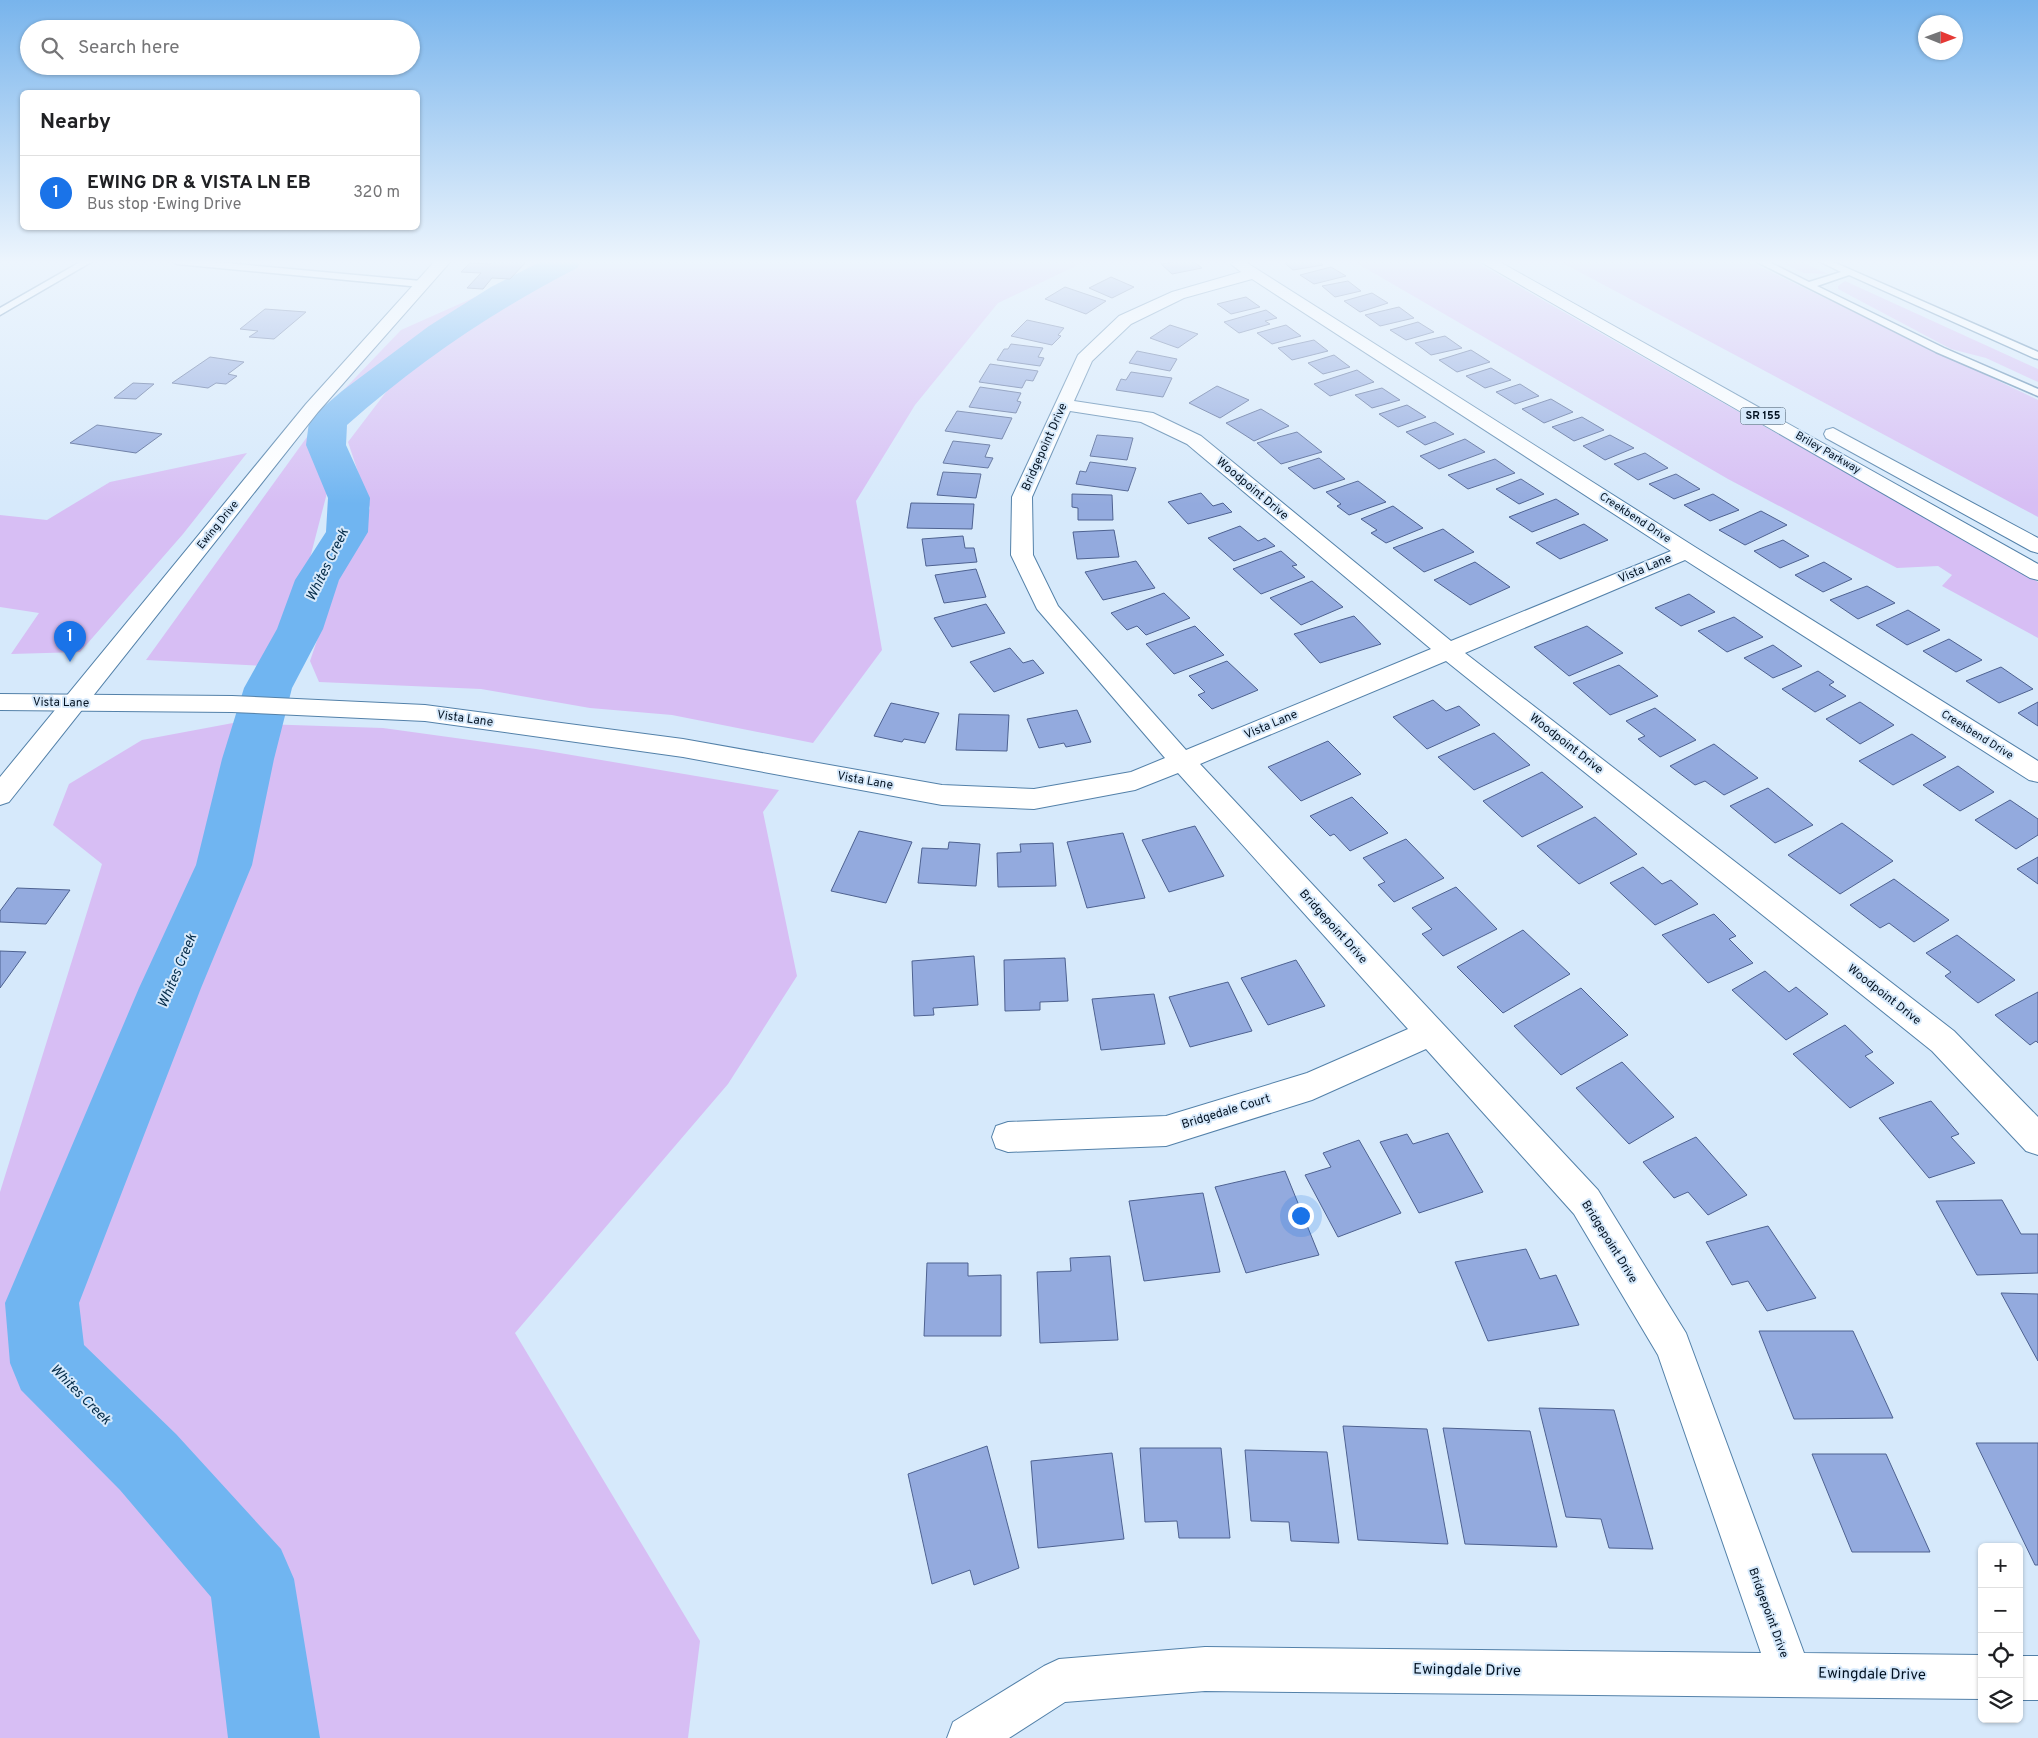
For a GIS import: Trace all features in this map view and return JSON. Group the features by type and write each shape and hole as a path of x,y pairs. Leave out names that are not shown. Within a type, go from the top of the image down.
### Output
{"main road":[{"name":"Ewing Drive","path":"0,795 312,408 370,342"},
{"name":"Bridgepoint Drive","path":"1102,342 1084,359 1022,498 1022,555 1048,608 1182,761 1586,1202 1672,1346 1790,1674"},
{"name":"Creekbend Drive","path":"1359,342 2038,773"},
{"name":"Briley Parkway","path":"1631,342 2038,572"},
{"name":"Woodpoint Drive","path":"1064,406 1146,417 1194,440 1448,651 1943,1041 2038,1140"},
{"name":"Briley Parkway","path":"1820,427 2038,547"},
{"name":"Vista Lane","path":"0,702 232,704 425,714 683,748 942,795 1034,799 1135,781 1687,552"},
{"name":"Bridgedale Court","path":"1008,1137 1166,1131 1312,1086 1430,1033"},
{"name":"Ewingdale Drive","path":"969,1738 1059,1681 1196,1670 1978,1677"},
{"path":"2023,1678 2038,1678"}],"lane":[{"path":"1924,342 2038,392"},
{"path":"2007,342 2038,356"}],"shaded area":[{"path":"389,342 414,342 342,399 316,434 328,489 303,585 265,666 146,660 333,401"},
{"path":"450,342 966,342 915,405 856,501 882,650 813,743 672,715 590,708 481,689 319,682 310,661 333,593 370,508 348,442 399,375"},
{"path":"1493,342 1617,342 2038,582 2038,638 1942,586 1952,575 1938,566 1897,568 1728,479"},
{"path":"1711,342 1917,342 2038,400 2038,517"},
{"path":"1938,342 1979,342 2038,369 2038,382 1986,358 1951,349"},
{"path":"247,453 183,534 80,652 11,654 39,613 0,607 0,515 47,520 110,482"},
{"path":"233,723 383,728 536,749 779,790 763,812 797,976 728,1084 515,1333 700,1641 688,1738 0,1738 0,1192 102,864 53,825 69,784 142,740"}],"building":[{"path":"1039,342 1055,342 1052,345"},
{"path":"1161,342 1186,342 1178,348"},
{"path":"1305,342 1317,342 1328,351 1292,360 1278,348"},
{"path":"1454,342 1462,348 1431,355 1415,343"},
{"path":"1011,344 1043,348 1038,357 1044,358 1040,366 997,360 1004,349 1008,349"},
{"path":"1471,350 1490,362 1457,372 1439,360"},
{"path":"1137,351 1177,359 1170,371 1129,363"},
{"path":"1334,355 1350,367 1323,374 1308,363"},
{"path":"210,357 244,362 228,374 237,376 226,384 216,383 208,388 172,383"},
{"path":"990,364 1038,371 1033,381 1026,380 1022,388 979,382"},
{"path":"1491,368 1511,380 1485,388 1466,376"},
{"path":"1357,370 1374,382 1330,396 1314,384"},
{"path":"1131,372 1172,378 1163,397 1116,390 1121,379 1126,380"},
{"path":"133,383 154,384 136,399 114,398"},
{"path":"1520,384 1539,396 1515,404 1496,392"},
{"path":"1217,386 1249,400 1220,418 1189,403"},
{"path":"980,387 1021,393 1017,401 1021,402 1016,413 969,407"},
{"path":"1382,388 1400,400 1372,408 1355,395"},
{"path":"1551,399 1573,412 1544,423 1522,409"},
{"path":"1407,405 1426,417 1398,427 1379,414"},
{"path":"1261,409 1289,426 1254,441 1226,423"},
{"path":"957,411 1012,418 1002,439 945,431"},
{"path":"1582,417 1604,430 1574,441 1552,427"},
{"path":"1435,422 1454,434 1425,445 1406,432"},
{"path":"97,425 162,434 136,453 70,443"},
{"path":"1297,432 1322,452 1281,464 1257,443"},
{"path":"1097,435 1133,438 1127,460 1090,456"},
{"path":"1610,435 1634,448 1605,460 1583,446"},
{"path":"1465,439 1485,452 1439,469 1420,456"},
{"path":"953,441 990,445 985,457 993,458 988,468 943,463"},
{"path":"1645,453 1668,468 1638,480 1614,464"},
{"path":"1319,458 1345,479 1314,489 1288,468"},
{"path":"1495,459 1515,473 1468,489 1448,475"},
{"path":"1090,462 1136,468 1128,491 1076,484 1080,471 1086,472"},
{"path":"943,472 981,474 976,498 937,495"},
{"path":"1676,474 1700,489 1674,499 1649,484"},
{"path":"1521,479 1544,494 1519,504 1496,489"},
{"path":"1358,481 1386,502 1349,515 1337,506 1341,504 1326,492"},
{"path":"1201,493 1213,506 1223,503 1232,512 1188,524 1168,502"},
{"path":"1072,494 1112,495 1113,520 1078,520 1078,508 1072,507"},
{"path":"1713,494 1739,510 1710,521 1684,505"},
{"path":"1556,499 1579,514 1532,532 1509,517"},
{"path":"911,503 974,504 972,529 907,528"},
{"path":"1393,506 1423,528 1386,543 1371,533 1377,530 1361,519"},
{"path":"1761,511 1787,525 1745,545 1719,530"},
{"path":"1584,524 1608,540 1560,559 1536,543"},
{"path":"1240,526 1258,541 1265,538 1275,546 1234,561 1208,538"},
{"path":"1443,529 1474,552 1424,572 1393,548"},
{"path":"1114,530 1119,557 1077,559 1073,532"},
{"path":"963,536 965,548 974,548 977,562 926,566 922,539"},
{"path":"1783,540 1809,556 1780,568 1754,551"},
{"path":"1281,551 1297,565 1292,566 1305,577 1261,594 1233,569"},
{"path":"1136,561 1155,588 1103,600 1085,572"},
{"path":"1475,562 1510,587 1470,605 1434,580"},
{"path":"1824,562 1852,579 1823,592 1795,575"},
{"path":"976,569 986,597 944,603 935,575"},
{"path":"1312,581 1343,607 1301,625 1270,598"},
{"path":"1867,586 1895,603 1858,619 1830,600"},
{"path":"1164,593 1190,618 1146,635 1137,626 1127,630 1111,613"},
{"path":"1689,594 1715,612 1681,626 1655,608"},
{"path":"986,604 1005,633 952,647 934,618"},
{"path":"1908,610 1940,630 1907,645 1876,625"},
{"path":"1354,616 1381,644 1320,663 1294,634"},
{"path":"1734,617 1763,637 1727,652 1698,631"},
{"path":"1195,626 1224,655 1174,674 1146,644"},
{"path":"1587,626 1623,653 1569,676 1534,647"},
{"path":"1949,639 1982,660 1956,672 1923,651"},
{"path":"1773,645 1802,666 1773,678 1744,658"},
{"path":"1010,648 1023,663 1033,660 1044,673 994,692 970,662"},
{"path":"1227,661 1258,690 1212,709 1198,695 1205,692 1189,676"},
{"path":"1619,665 1658,696 1610,715 1573,683"},
{"path":"2001,667 2033,689 1999,703 1966,681"},
{"path":"1818,671 1834,682 1829,685 1846,696 1815,712 1782,689"},
{"path":"1433,700 1446,711 1459,706 1480,725 1427,749 1393,717"},
{"path":"1860,702 1894,725 1860,744 1826,719"},
{"path":"2038,702 2038,726 2018,713"},
{"path":"891,703 939,713 925,743 904,739 902,742 874,736"},
{"path":"1655,708 1696,740 1660,757 1638,739 1645,736 1626,721"},
{"path":"1077,710 1091,742 1066,747 1064,743 1039,748 1027,719"},
{"path":"959,714 1009,715 1007,751 956,750"},
{"path":"1494,733 1530,765 1474,790 1438,757"},
{"path":"1912,734 1946,757 1893,785 1859,761"},
{"path":"1328,741 1361,774 1301,801 1268,767"},
{"path":"1714,744 1758,778 1724,795 1705,781 1695,785 1670,766"},
{"path":"1958,766 1994,792 1960,811 1923,785"},
{"path":"1542,772 1583,807 1522,837 1483,801"},
{"path":"1768,788 1813,825 1775,843 1730,806"},
{"path":"1352,797 1388,833 1350,851 1334,834 1330,836 1310,816"},
{"path":"2010,800 2038,819 2038,835 2016,849 1975,820"},
{"path":"1595,817 1637,854 1579,884 1537,846"},
{"path":"1842,823 1893,861 1840,894 1788,855"},
{"path":"1195,826 1224,876 1169,892 1142,840"},
{"path":"859,831 912,842 886,903 831,891"},
{"path":"1123,833 1145,898 1087,908 1067,842"},
{"path":"1406,839 1444,878 1394,902 1378,885 1385,882 1363,858"},
{"path":"949,842 980,844 976,886 918,883 922,848 948,849"},
{"path":"1053,843 1056,886 998,887 997,853 1021,852 1020,844"},
{"path":"2038,857 2038,884 2017,869"},
{"path":"1643,867 1662,884 1671,880 1698,904 1655,925 1610,883"},
{"path":"1894,879 1949,920 1914,942 1889,923 1880,928 1850,905"},
{"path":"1456,887 1497,929 1443,956 1422,934 1432,929 1412,908"},
{"path":"17,888 70,890 46,924 0,922 0,911"},
{"path":"1714,914 1736,936 1729,939 1753,963 1708,983 1662,935"},
{"path":"1523,930 1570,974 1503,1013 1457,967"},
{"path":"1957,935 2015,980 1978,1003 1945,976 1951,972 1926,953"},
{"path":"0,951 26,952 0,988"},
{"path":"974,956 978,1005 933,1008 934,1015 914,1016 912,961"},
{"path":"1065,958 1068,1001 1040,1002 1040,1010 1005,1011 1004,960"},
{"path":"1296,960 1325,1006 1268,1025 1241,978"},
{"path":"1765,971 1789,992 1796,987 1828,1014 1786,1040 1732,990"},
{"path":"1228,982 1252,1031 1190,1047 1169,997"},
{"path":"1581,988 1628,1035 1561,1075 1514,1026"},
{"path":"2038,992 2038,1043 2036,1041 2030,1045 1995,1015"},
{"path":"1154,994 1165,1044 1101,1050 1092,999"},
{"path":"1845,1025 1873,1052 1865,1056 1894,1083 1850,1108 1793,1054"},
{"path":"1622,1062 1674,1117 1629,1144 1576,1088"},
{"path":"1931,1101 1959,1134 1951,1137 1975,1163 1929,1178 1879,1118"},
{"path":"1448,1133 1483,1192 1419,1213 1380,1142 1407,1134 1413,1144"},
{"path":"1696,1137 1747,1195 1708,1215 1688,1192 1674,1198 1643,1162"},
{"path":"1359,1140 1401,1213 1338,1237 1305,1175 1331,1167 1323,1153"},
{"path":"1285,1171 1319,1255 1246,1273 1215,1187"},
{"path":"1203,1193 1220,1272 1144,1281 1129,1201"},
{"path":"2002,1200 2021,1234 2038,1234 2038,1273 1977,1275 1936,1201"},
{"path":"1768,1226 1816,1298 1767,1311 1748,1281 1732,1285 1706,1242"},
{"path":"1526,1249 1540,1279 1556,1275 1579,1325 1488,1341 1455,1262"},
{"path":"1110,1256 1118,1340 1040,1343 1037,1272 1071,1271 1070,1258"},
{"path":"927,1263 968,1263 968,1276 1001,1275 1001,1336 924,1336"},
{"path":"2001,1293 2038,1294 2038,1361"},
{"path":"1759,1331 1853,1331 1893,1418 1794,1419"},
{"path":"1539,1408 1614,1410 1653,1549 1609,1548 1601,1519 1566,1517"},
{"path":"1343,1426 1427,1429 1448,1544 1358,1540"},
{"path":"1443,1428 1530,1431 1557,1547 1465,1544"},
{"path":"1976,1443 2038,1443 2038,1565 2035,1565"},
{"path":"987,1446 1019,1568 974,1585 970,1570 932,1584 908,1474"},
{"path":"1140,1448 1221,1448 1230,1538 1179,1538 1177,1521 1145,1522"},
{"path":"1245,1450 1327,1452 1339,1543 1291,1541 1289,1522 1251,1521"},
{"path":"1112,1453 1124,1539 1038,1548 1031,1461"},
{"path":"1812,1454 1886,1454 1930,1552 1852,1552"}],"waterway":[{"name":"Whites Creek","path":"274,1738 251,1579 148,1462 48,1363 42,1303 170,988 224,865 248,759 268,688 300,629 317,580 347,532 349,498 326,445 328,422 355,398 428,342"}],"place":[{"name":"EWING DR & VISTA LN EB","path":"70,662"}]}
